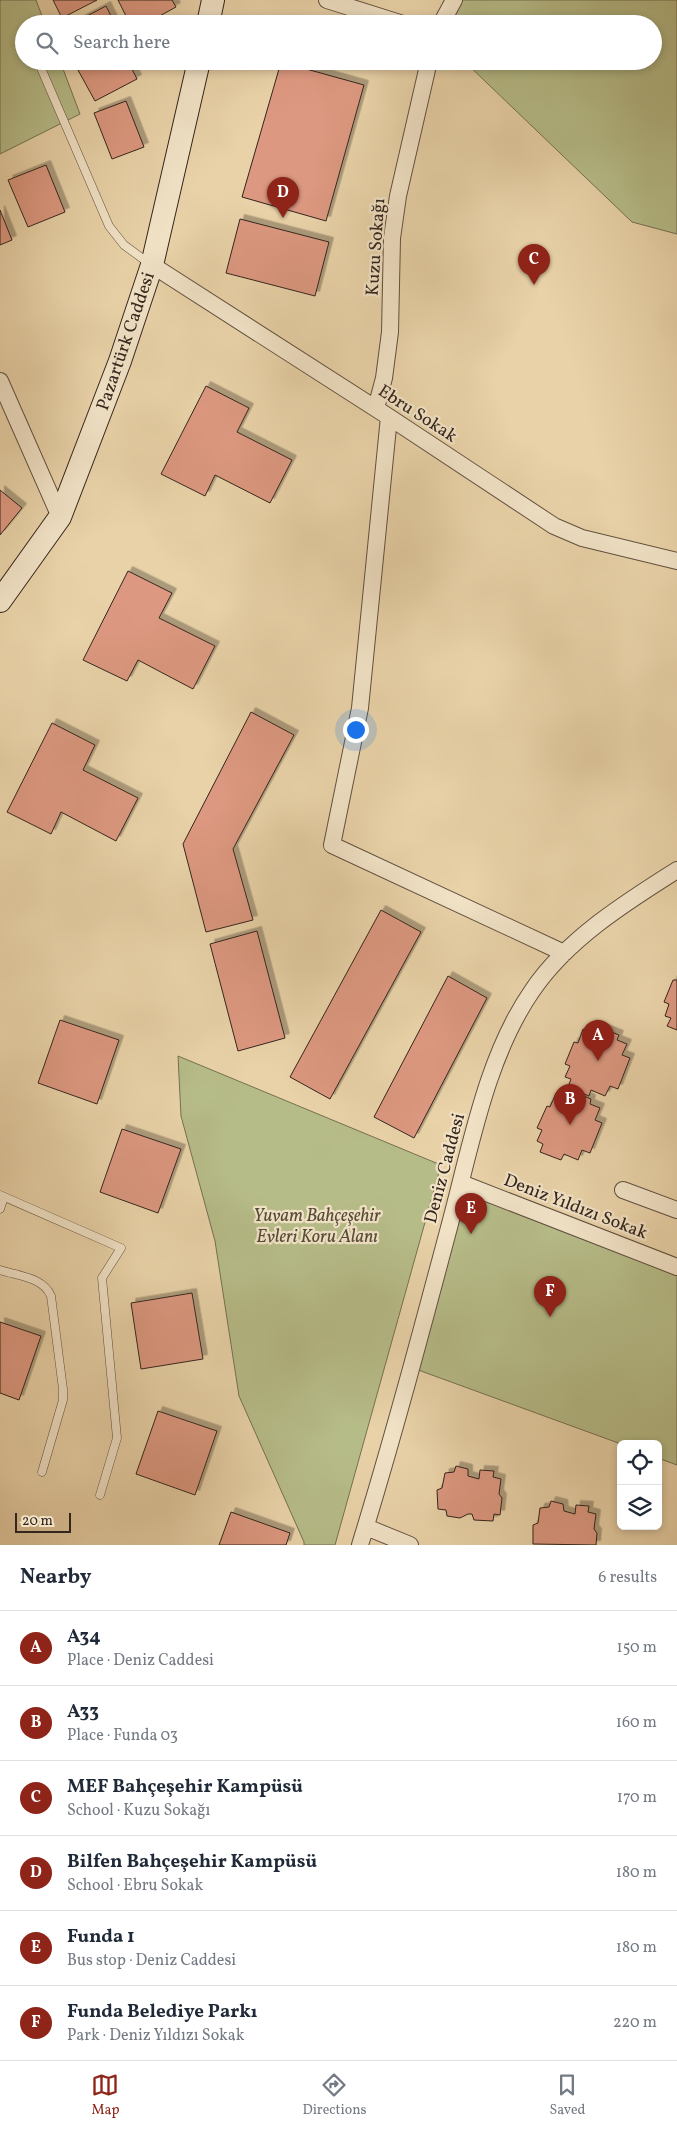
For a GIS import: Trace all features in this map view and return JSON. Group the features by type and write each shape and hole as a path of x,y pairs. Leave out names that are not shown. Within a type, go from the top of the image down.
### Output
{"street":[{"path":"210,15 213,0"},
{"path":"327,0 374,15"},
{"path":"446,15 454,0"},
{"name":"Pazartürk Caddesi","path":"0,601 60,517 120,361 152,265 197,70"},
{"name":"Kuzu Sokağı","path":"427,70 398,196 392,238 390,332 384,378 360,708 332,845 564,953"},
{"name":"Ebru Sokak","path":"152,265 382,412 554,526 582,538 677,561"},
{"path":"0,381 60,517"},
{"name":"Deniz Caddesi","path":"360,1545 486,1089 509,1031 532,990 564,953 626,902 677,870"},
{"name":"Deniz Yıldızı Sokak","path":"461,1183 677,1267"},
{"path":"623,1190 677,1210"},
{"path":"366,1527 410,1545"}],"lane":[{"path":"42,70 110,226 124,245 152,265"},
{"path":"0,1209 2,1196 121,1248 102,1278 117,1438 100,1495"},
{"path":"0,1270 38,1281 48,1290 51,1296 63,1400 42,1472"}],"green space":[{"path":"0,0 36,0 42,15 15,15 15,70 63,70 80,114 0,154"},
{"path":"454,0 677,0 677,234 632,222 473,70 662,70 662,15 446,15"},
{"name":"Yuvam Bahçeşehir Evleri Koru Alanı","path":"178,1056 441,1165 335,1545 304,1545 239,1396 215,1241 181,1116"},
{"path":"461,1183 677,1267 677,1465 662,1459 662,1440 617,1440 617,1443 410,1367"}],"building":[{"path":"53,0 97,0 68,15 60,15"},
{"path":"118,0 172,0 176,7 161,15 126,15"},
{"path":"106,6 110,15 89,15"},
{"path":"78,70 132,70 137,79 95,101"},
{"path":"279,70 310,70 364,85 326,221 242,197"},
{"path":"126,101 144,147 112,159 94,113"},
{"path":"46,165 65,212 28,227 8,180"},
{"path":"0,210 12,240 0,245"},
{"path":"240,219 329,242 315,296 226,273"},
{"path":"206,386 249,408 237,432 292,460 270,503 215,475 205,496 161,474"},
{"path":"0,490 22,508 0,535"},
{"path":"128,571 172,593 159,618 215,646 193,689 138,660 127,681 83,660"},
{"path":"251,712 294,735 233,849 253,920 206,932 183,844"},
{"path":"52,723 95,745 83,770 138,798 116,841 61,812 51,834 7,812"},
{"path":"381,910 421,932 330,1099 290,1077"},
{"path":"257,931 285,1038 238,1051 210,944"},
{"path":"448,976 487,998 414,1138 374,1117"},
{"path":"673,980 677,980 677,1030 667,1026 671,1018 665,1016 669,1004 664,1002"},
{"path":"60,1020 119,1040 97,1104 38,1083"},
{"path":"592,1024 619,1035 617,1040 627,1044 622,1055 630,1058 618,1089 610,1086 605,1096 591,1090 589,1096 568,1087 571,1079 565,1077 570,1066 565,1064 574,1042 578,1043 583,1029 589,1031"},
{"path":"564,1088 591,1099 590,1104 600,1108 595,1120 602,1123 590,1153 582,1150 578,1160 564,1154 561,1160 540,1152 543,1144 537,1141 542,1130 537,1128 547,1106 550,1107 556,1093 562,1096"},
{"path":"122,1129 181,1149 158,1213 100,1192"},
{"path":"192,1293 203,1359 141,1369 131,1303"},
{"path":"0,1322 41,1336 19,1400 0,1393"},
{"path":"158,1411 217,1431 195,1495 136,1474"},
{"path":"456,1466 468,1469 468,1476 479,1479 480,1470 494,1471 493,1477 501,1479 499,1494 502,1498 500,1515 494,1514 493,1521 474,1520 472,1514 460,1518 447,1516 446,1510 438,1509 437,1490 442,1488 445,1473 454,1472"},
{"path":"551,1501 563,1504 564,1511 575,1514 576,1505 589,1506 588,1512 596,1514 594,1529 597,1533 596,1545 533,1544 533,1525 538,1523 540,1508 549,1507"},
{"path":"231,1512 290,1533 286,1545 219,1545"}],"place":[{"name":"Bilfen Bahçeşehir Kampüsü","path":"283,218"},
{"name":"MEF Bahçeşehir Kampüsü","path":"534,285"},
{"name":"A34","path":"598,1061"},
{"name":"A33","path":"570,1125"},
{"name":"Funda 1","path":"471,1234"},
{"name":"Funda Belediye Parkı","path":"550,1317"}]}
